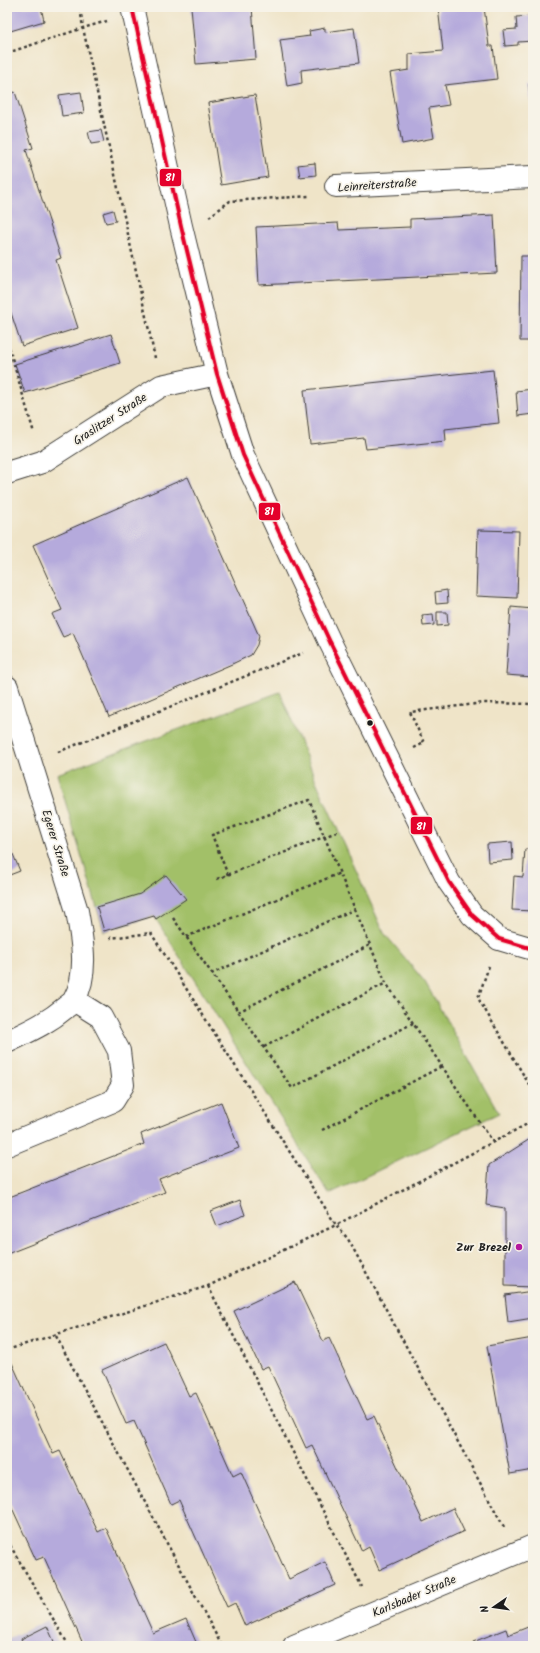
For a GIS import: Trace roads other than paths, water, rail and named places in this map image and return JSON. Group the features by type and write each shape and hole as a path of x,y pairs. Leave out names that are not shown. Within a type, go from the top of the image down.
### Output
{"street":[{"path":"132,10 181,226 217,374 243,455 330,642 449,882 472,915 499,939 533,949"},
{"name":"Leinreiterstraße","path":"336,186 533,177"},
{"name":"Graslitzer Straße","path":"7,473 42,462 161,386 217,374"},
{"name":"Egerer Straße","path":"7,687 77,911 82,941 82,979 74,1000 48,1022 7,1042"},
{"path":"7,1145 113,1101 123,1086 120,1051 101,1017 74,1000"},
{"name":"Karlsbader Straße","path":"294,1646 524,1550"}],"place":[{"name":"Zur Brezel","path":"519,1247"}]}
